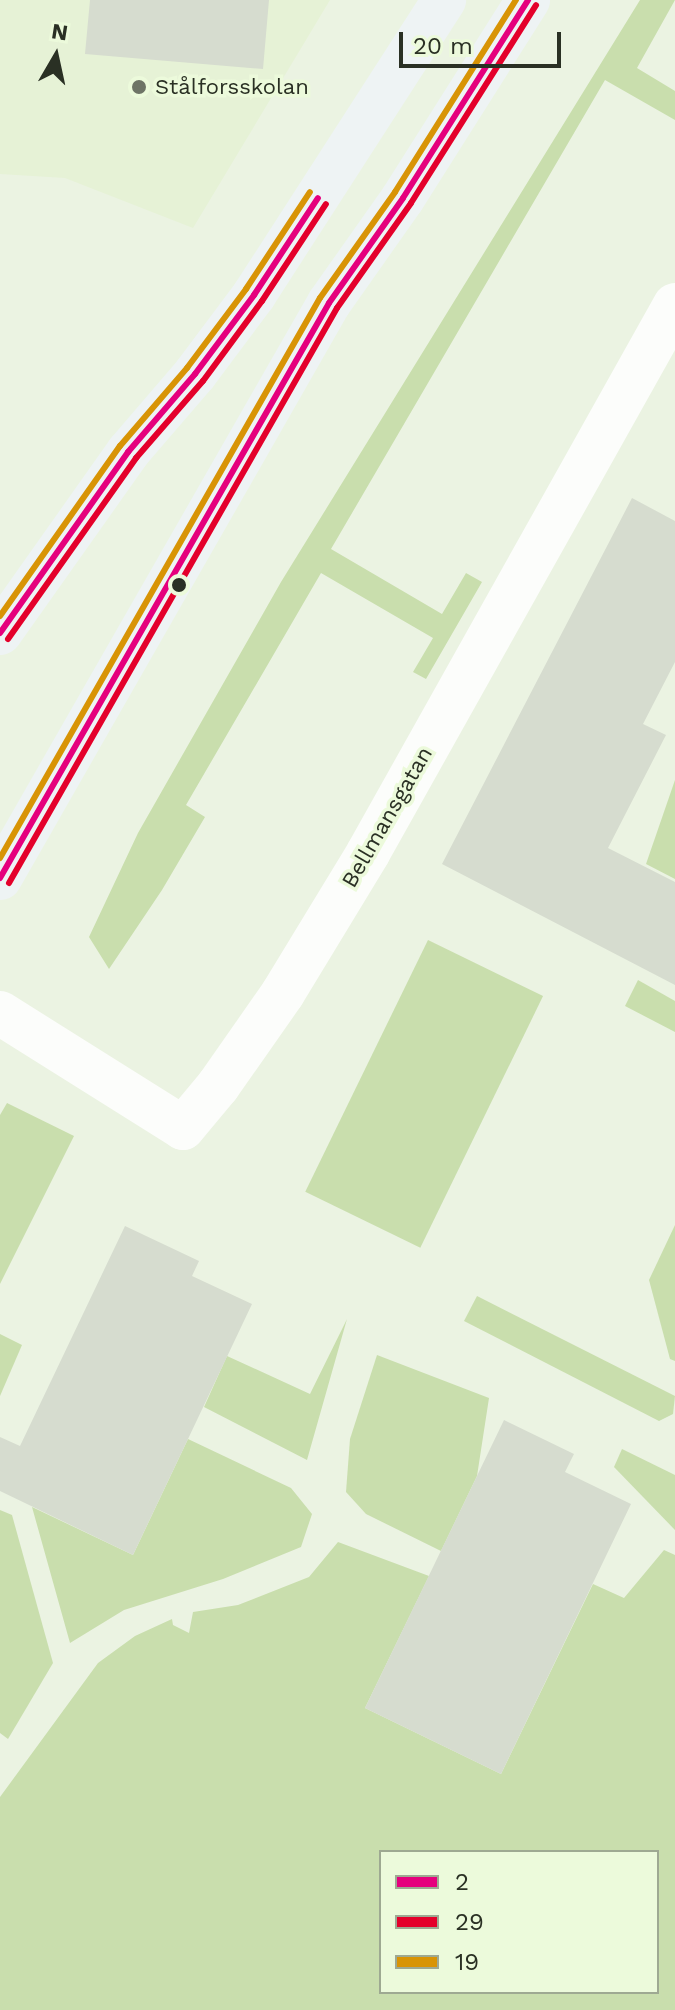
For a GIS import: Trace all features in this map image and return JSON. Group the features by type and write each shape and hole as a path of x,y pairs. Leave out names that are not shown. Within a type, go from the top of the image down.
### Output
{"main road":[{"path":"0,633 128,452 195,374 254,295 444,0"},
{"path":"0,878 329,303 403,198 528,0"}],"street":[{"name":"Bellmansgatan","path":"0,1013 183,1128 218,1086 283,993 368,853 675,305"}],"shaded area":[{"name":"Stålforsskolan","path":"0,0 330,0 193,228 65,178 0,174"}],"green space":[{"path":"640,0 675,0 637,68 675,91 675,120 605,80 331,549 442,614 466,573 482,582 426,679 413,672 433,638 321,573 186,805 205,817 162,890 109,969 89,937 138,833 281,582"},
{"path":"675,780 675,879 646,864"},
{"path":"428,940 543,996 420,1248 305,1192"},
{"path":"638,980 675,1001 675,1032 625,1006"},
{"path":"7,1103 74,1136 0,1284 0,1115"},
{"path":"675,1225 675,1361 670,1359 649,1280"},
{"path":"477,1296 675,1396 673,1414 659,1421 464,1321"},
{"path":"347,1319 307,1460 204,1407 227,1356 310,1394"},
{"path":"0,1334 22,1345 0,1396"},
{"path":"377,1355 489,1398 477,1476 441,1551 366,1514 346,1492 350,1439"},
{"path":"188,1439 291,1488 312,1514 301,1547 223,1579 124,1610 70,1643 32,1507 133,1555"},
{"path":"622,1449 675,1475 675,1530 614,1467"},
{"path":"0,1510 12,1515 53,1663 8,1739 0,1733"},
{"path":"338,1542 429,1576 365,1708 501,1774 593,1584 624,1598 664,1550 675,1555 675,2010 0,2010 0,1797 98,1663 135,1636 172,1619 173,1625 189,1633 193,1612 238,1605 309,1577"}],"building":[{"path":"90,0 269,0 263,69 85,54"},
{"path":"632,498 675,521 675,662 643,724 666,735 608,848 675,882 675,985 442,864"},
{"path":"125,1226 199,1261 192,1276 252,1304 133,1555 0,1491 0,1437 20,1446"},
{"path":"504,1420 574,1454 565,1472 631,1504 501,1774 365,1708"}],"transit line":[{"name":"19","path":"0,858 320,298 395,192 516,0"},
{"name":"2","path":"0,878 329,303 403,198 528,0"},
{"name":"29","path":"9,883 337,308 411,203 536,5"},
{"name":"19","path":"0,616 120,446 187,368 246,289 310,192"},
{"name":"2","path":"0,633 128,452 195,374 254,295 318,198"},
{"name":"29","path":"8,639 136,458 203,381 262,301 326,204"}],"place":[{"name":"Stålforsskolan","path":"139,87"}]}
